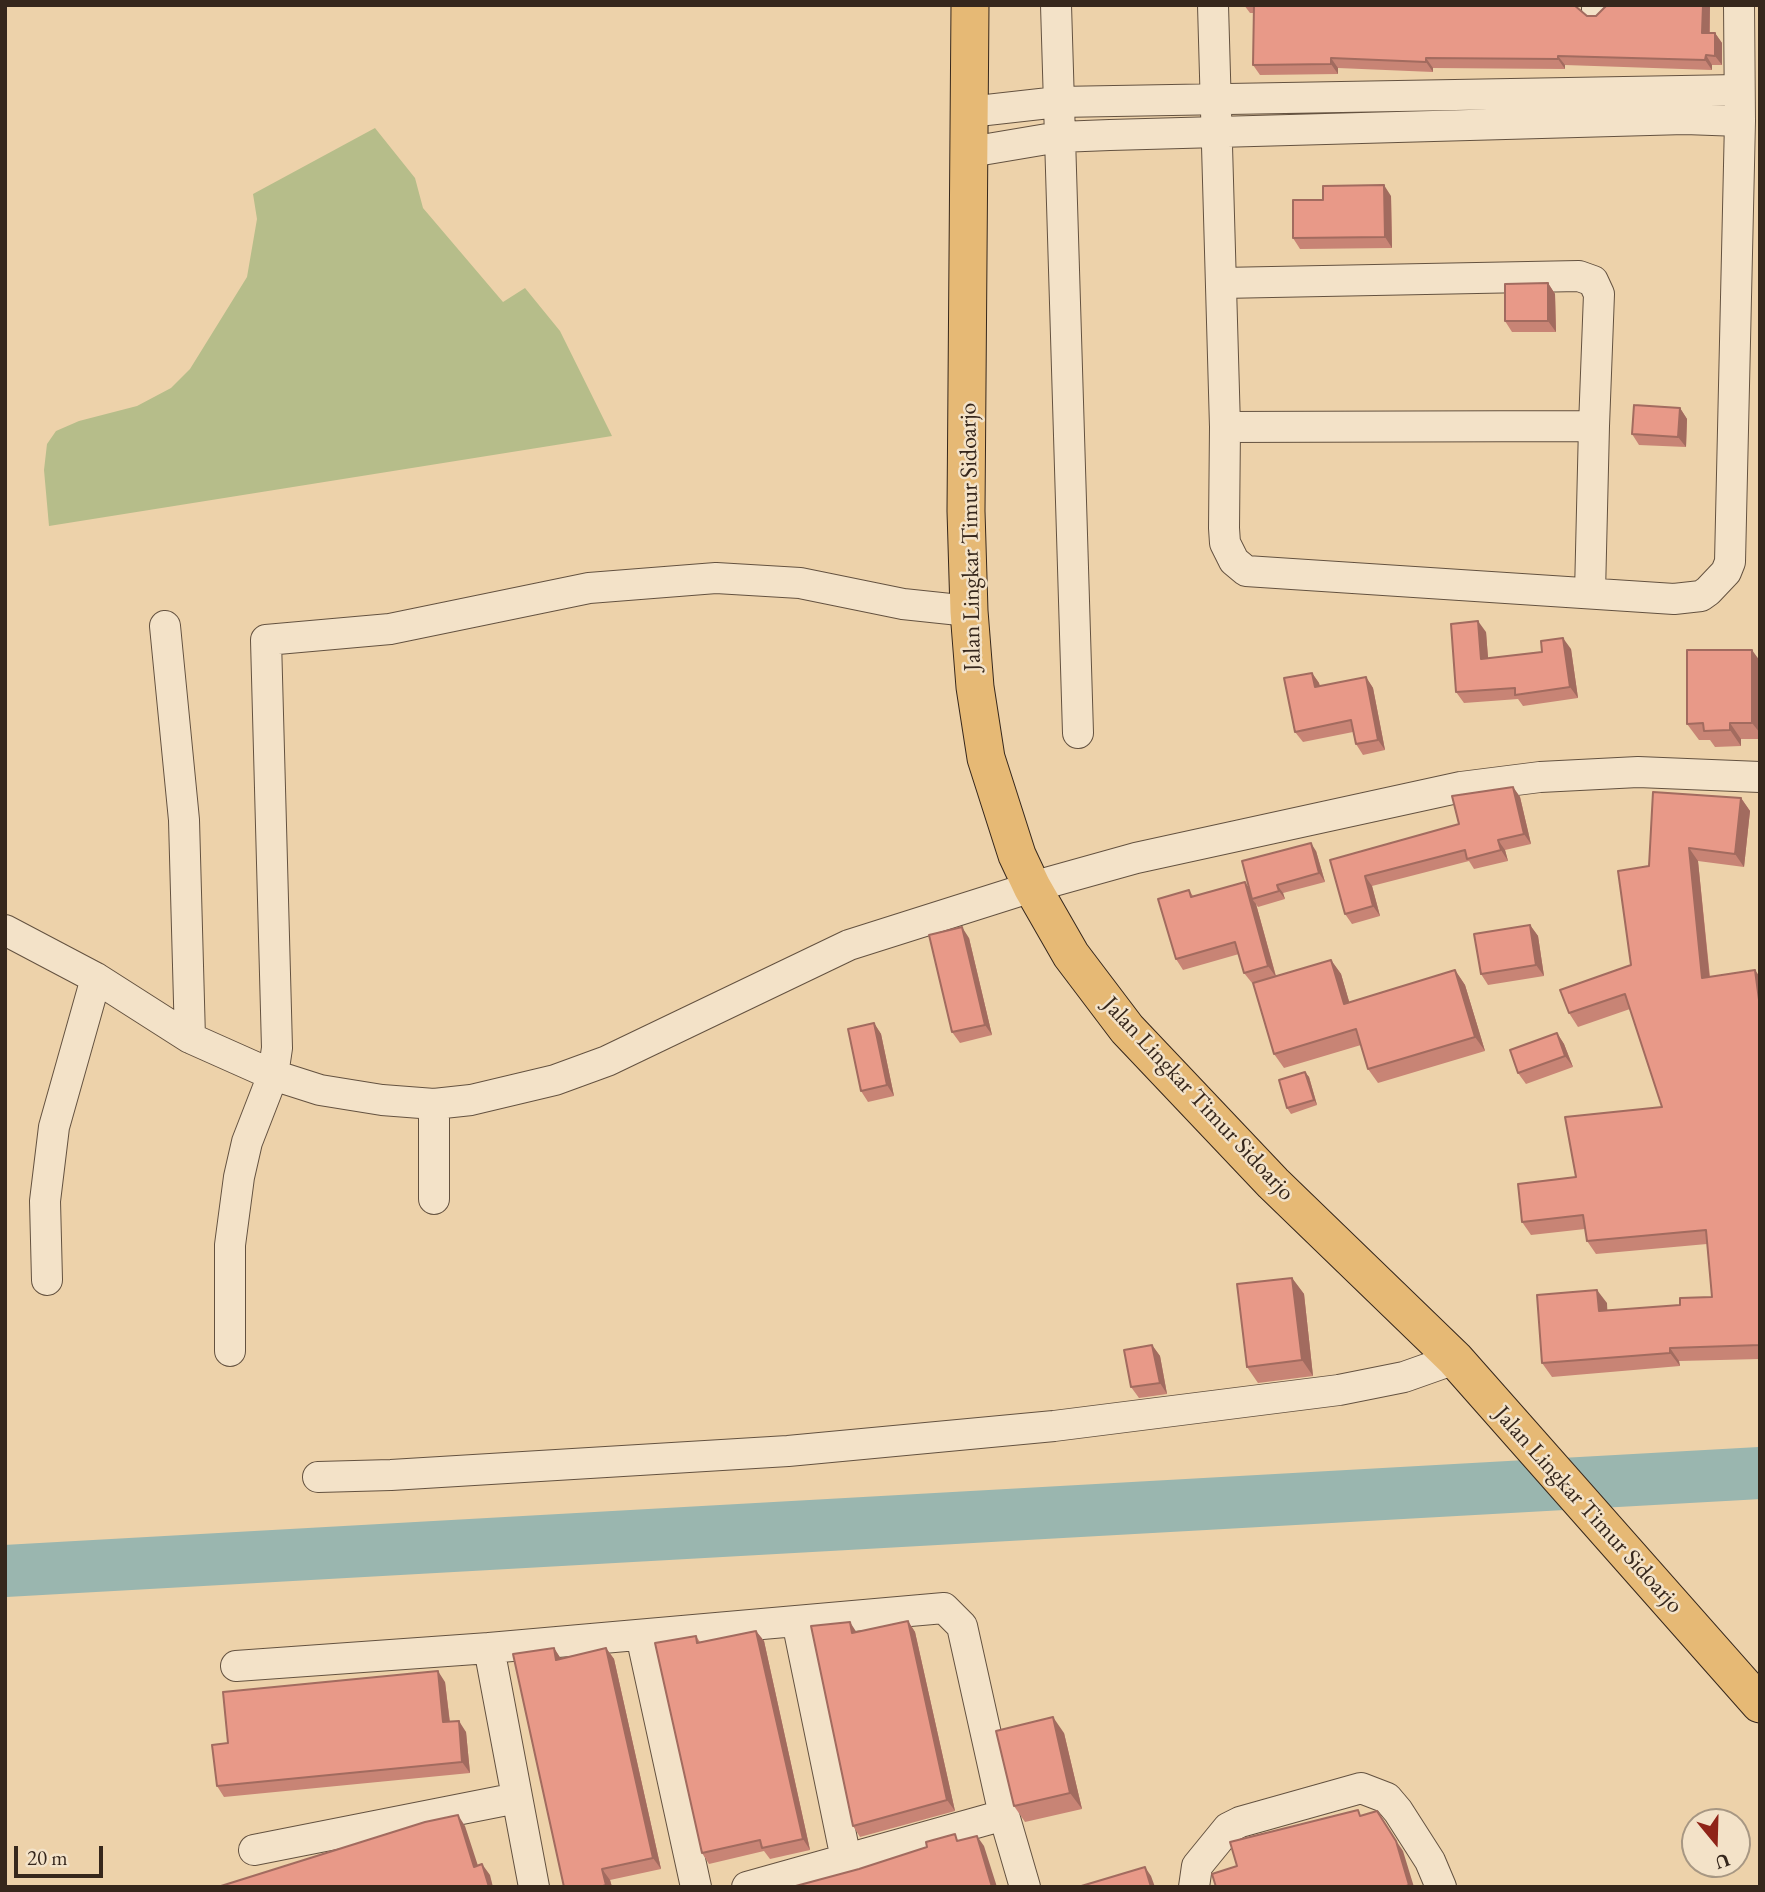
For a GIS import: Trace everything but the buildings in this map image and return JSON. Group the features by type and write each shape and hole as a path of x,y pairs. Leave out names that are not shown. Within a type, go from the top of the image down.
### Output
{"main road":[{"name":"Jalan Lingkar Timur Sidoarjo","path":"970,5 966,511 969,611 975,687 986,758 1017,855 1071,955 1127,1029 1273,1184 1465,1372 1760,1704"}],"street":[{"path":"1056,5 1078,733"},
{"path":"1213,5 1218,101 1225,543 1243,570 1688,598 1708,591 1729,567 1740,121 1739,5"},
{"path":"1685,119 1687,89"},
{"path":"969,113 1058,102 1738,90"},
{"path":"1486,95 1487,125"},
{"path":"970,152 1059,137 1685,119 1740,121"},
{"path":"1221,283 1587,278 1597,285 1599,293 1590,593"},
{"path":"1225,428 1594,426"},
{"path":"230,1351 230,1245 239,1177 247,1142 273,1075 277,1048 266,640 390,629 589,588 716,578 800,583 903,604 969,611"},
{"path":"165,626 184,820 190,1038"},
{"path":"5,930 96,978 190,1038 273,1075 320,1090 382,1100 434,1104 510,1092 607,1061 849,945 1032,887 1136,858 1461,787 1540,777 1638,772 1760,777"},
{"path":"47,1280 45,1201 54,1127 96,978"},
{"path":"434,1104 434,1199"},
{"path":"318,1477 404,1475 788,1451 1054,1426 1349,1388 1404,1377 1465,1372"},
{"path":"236,1666 489,1648 944,1608 962,1626 1004,1815 1025,1887"},
{"path":"797,1621 846,1859"},
{"path":"641,1635 696,1887"},
{"path":"489,1648 534,1887"},
{"path":"1194,1887 1197,1866 1228,1828 1240,1822 1361,1788 1387,1798 1398,1811 1430,1861 1441,1887"},
{"path":"254,1850 517,1798"},
{"path":"747,1887 1004,1815"}],"green space":[{"path":"375,128 415,178 423,208 503,302 525,288 560,331 612,436 49,526 44,470 47,444 56,431 79,421 137,406 171,388 190,369 247,277 257,219 253,194"}],"waterway":[{"path":"5,1571 1760,1473"}]}
